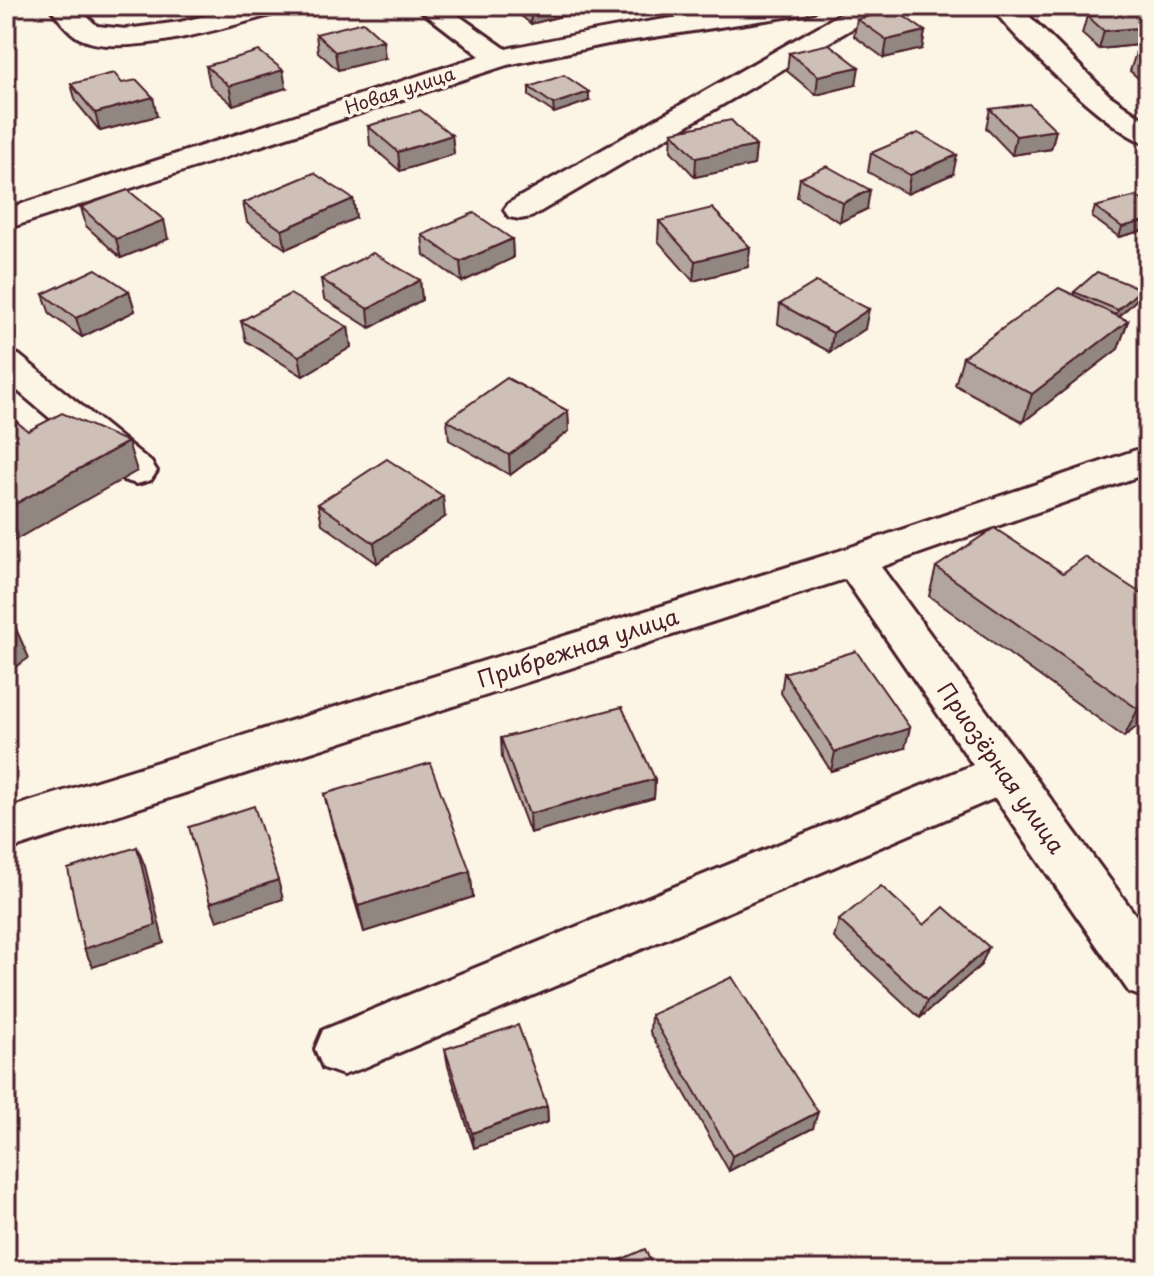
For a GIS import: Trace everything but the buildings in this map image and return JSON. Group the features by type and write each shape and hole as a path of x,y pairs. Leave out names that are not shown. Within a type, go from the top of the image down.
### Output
{"street":[{"path":"62,6 89,33 115,37 147,36 276,6"},
{"path":"428,6 501,58"},
{"name":"Новая улица","path":"6,219 501,58 608,36 805,6"},
{"path":"520,210 873,6"},
{"path":"1004,6 1099,101 1148,135"},
{"path":"6,363 137,471"},
{"name":"Прибрежная улица","path":"6,830 854,561 1148,459"},
{"name":"Приозёрная улица","path":"854,561 1148,975"},
{"path":"343,1049 1004,773"}]}
